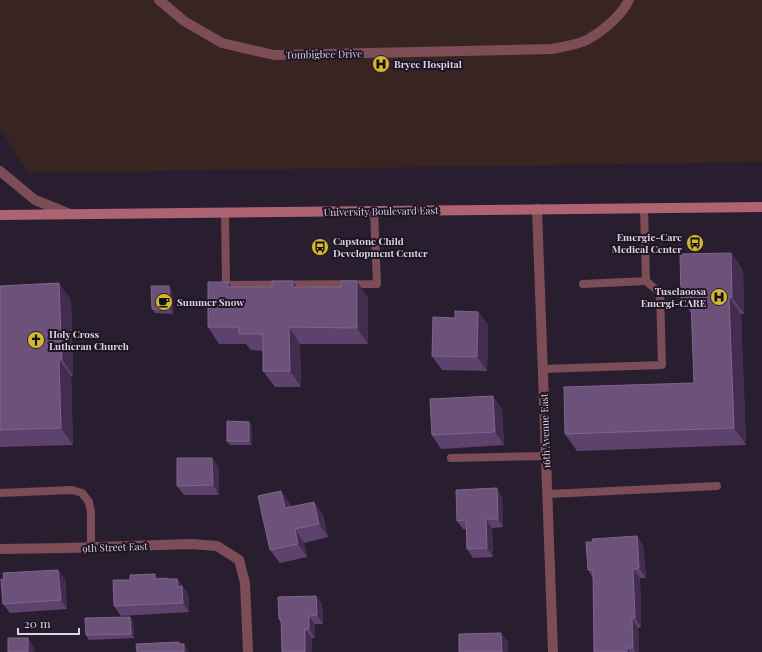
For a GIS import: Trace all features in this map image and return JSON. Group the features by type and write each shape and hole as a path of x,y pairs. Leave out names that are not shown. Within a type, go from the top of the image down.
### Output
{"main road":[{"name":"University Boulevard East","path":"0,215 762,207"}],"street":[{"name":"Tombigbee Drive","path":"159,0 184,21 222,43 274,55 551,50 586,40 608,25 626,6 629,0"},
{"path":"0,171 35,200 70,214"},
{"name":"16th Avenue East","path":"537,209 553,652"},
{"name":"9th Street East","path":"0,549 192,544 217,546 239,560 245,583 248,652"}],"lane":[{"path":"543,369 662,365 660,293 646,280 644,208"},
{"path":"225,213 226,285 376,284 374,211"},
{"path":"583,284 646,280"},
{"path":"451,458 546,456"},
{"path":"548,494 717,486"},
{"path":"0,493 72,490 82,492 90,502 92,512 91,547"}],"shaded area":[{"name":"Bryce Hospital","path":"0,0 762,0 762,162 28,173 0,128"}],"building":[{"path":"731,253 732,297 729,297 734,428 565,434 564,387 694,383 691,299 681,299 680,254"},
{"path":"272,281 293,281 293,287 341,287 341,281 357,281 357,328 289,327 290,371 263,371 263,334 239,334 239,327 208,327 208,282 228,282 228,287 272,287"},
{"name":"Holy Cross Lutheran Church","path":"59,283 62,359 59,359 61,428 0,430 0,286"},
{"name":"Summer Snow","path":"151,286 169,286 170,309 152,309"},
{"path":"455,311 478,312 477,357 432,356 433,317 455,318"},
{"path":"493,396 495,432 432,435 430,399"},
{"path":"227,421 249,422 249,441 227,441"},
{"path":"177,458 212,458 213,485 177,486"},
{"path":"497,488 498,519 486,519 487,548 467,549 466,520 457,521 456,490"},
{"path":"281,491 285,508 314,502 319,524 295,529 298,544 270,550 258,496"},
{"path":"637,536 639,568 633,569 635,618 632,618 633,648 627,648 627,652 594,652 593,569 588,570 586,542 593,542 592,539"},
{"path":"58,570 61,600 3,604 1,579 4,579 3,573"},
{"path":"155,574 155,579 177,579 178,587 182,586 183,603 114,606 113,580 130,580 130,575"},
{"path":"316,596 317,615 309,616 309,629 305,629 305,652 282,652 281,619 279,619 278,597"},
{"path":"130,617 131,634 86,635 85,618"},
{"path":"501,633 502,652 459,652 459,634"},
{"path":"8,638 28,638 28,652 8,652"},
{"path":"179,642 179,644 184,644 184,652 137,652 136,644"}],"place":[{"name":"Bryce Hospital","path":"381,64"},
{"name":"Emergic-Care Medical Center","path":"695,243"},
{"name":"Capstone Child Development Center","path":"320,247"},
{"name":"Tusclaoosa Emergi-CARE","path":"719,297"},
{"name":"Summer Snow","path":"164,302"},
{"name":"Holy Cross Lutheran Church","path":"36,340"}]}
